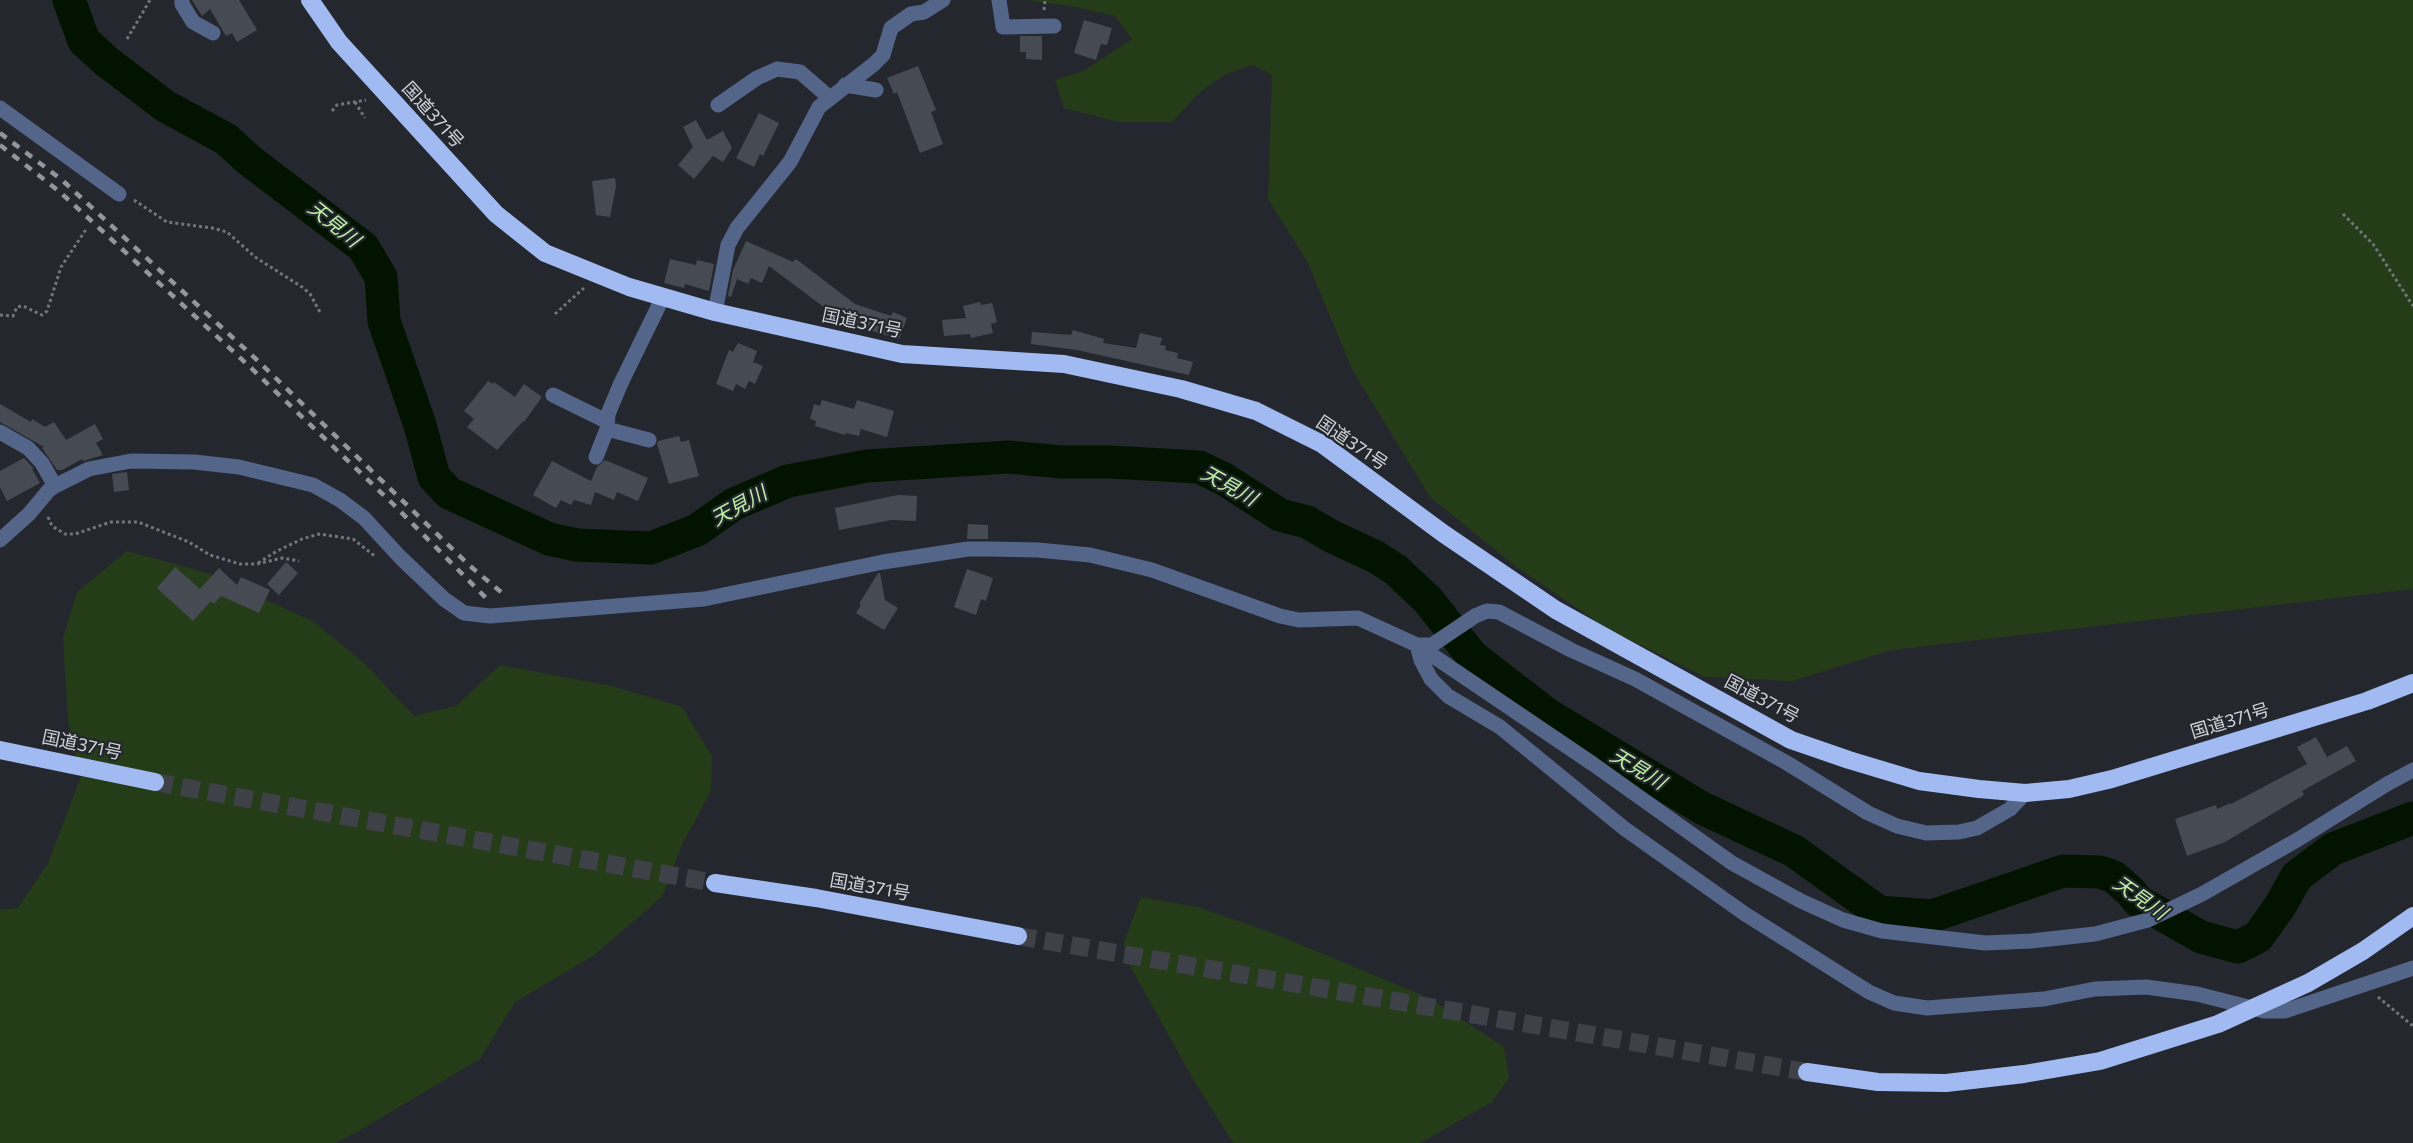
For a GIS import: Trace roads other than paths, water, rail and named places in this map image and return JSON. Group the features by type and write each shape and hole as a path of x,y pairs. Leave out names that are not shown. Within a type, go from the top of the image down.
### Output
{"highway":[{"name":"国道371号","path":"310,0 339,42 496,214 545,253 629,287 715,312 902,354 1064,364 1181,389 1256,411 1322,444 1444,534 1556,610 1791,740 1849,760 1919,781 2025,793 2069,789 2112,779 2367,701 2413,683"},
{"name":"国道371号","path":"0,750 155,782"},
{"name":"国道371号","path":"715,883 816,898 1018,936"},
{"path":"1807,1072 1889,1082 1946,1083 2001,1077 2100,1061 2218,1024 2307,982 2363,951 2413,916"}],"street":[{"path":"182,0 193,22 213,33"},
{"path":"715,312 723,262 732,236 789,162 819,107 883,55 891,28 911,14 924,12 943,0"},
{"path":"999,0 1003,27 1054,26"},
{"path":"718,105 757,78 777,69 800,72 830,98"},
{"path":"845,85 876,90"},
{"path":"0,108 125,196"},
{"path":"596,457 621,383 663,297"},
{"path":"553,395 606,425 649,440"},
{"path":"0,432 28,447 42,463 55,486"},
{"path":"0,540 55,486 89,469 130,460 195,462 239,467 313,485 340,500 364,519 444,599 464,613 490,616 704,599 825,573 968,549 1038,550 1090,555 1152,570 1290,618 1299,620 1358,618 1416,645 1593,764 1732,863 1801,901 1843,920 1882,931 1986,943 2074,936 2148,920 2297,840 2413,770"},
{"path":"1416,645 1432,645 1475,616 1487,611 1499,612 1571,650 1635,679 1787,763 1868,813 1897,826 1926,833 1959,832 1977,828 2010,809 2025,793"},
{"path":"1416,645 1431,679 1448,696 1500,727 1625,829 1745,914 1869,992 1894,1003 1927,1008 2044,999 2095,988 2146,987 2197,994 2264,1011 2285,1011 2413,968"}],"waterway":[{"name":"天見川","path":"69,0 84,41 106,61 165,106 226,139 249,160 363,247 381,277 384,321 420,425 434,477 449,493 549,539 577,545 651,548 697,530 734,504 788,481 867,466 1008,457 1062,462 1199,467 1224,479 1280,515 1307,522 1376,557 1396,570 1428,600 1472,656 1547,714 1702,808 1794,851 1879,912 1932,916 2063,871 2100,872 2114,877 2138,901 2201,937 2238,947 2258,937 2280,906 2297,876 2333,849 2413,818"}],"tunnel":[{"path":"155,782 715,883"},
{"path":"1018,936 1807,1072"}],"railway":[{"path":"0,133 62,180 257,360 470,566 501,592"},
{"path":"0,145 60,192 249,366 393,504 489,601"}]}
